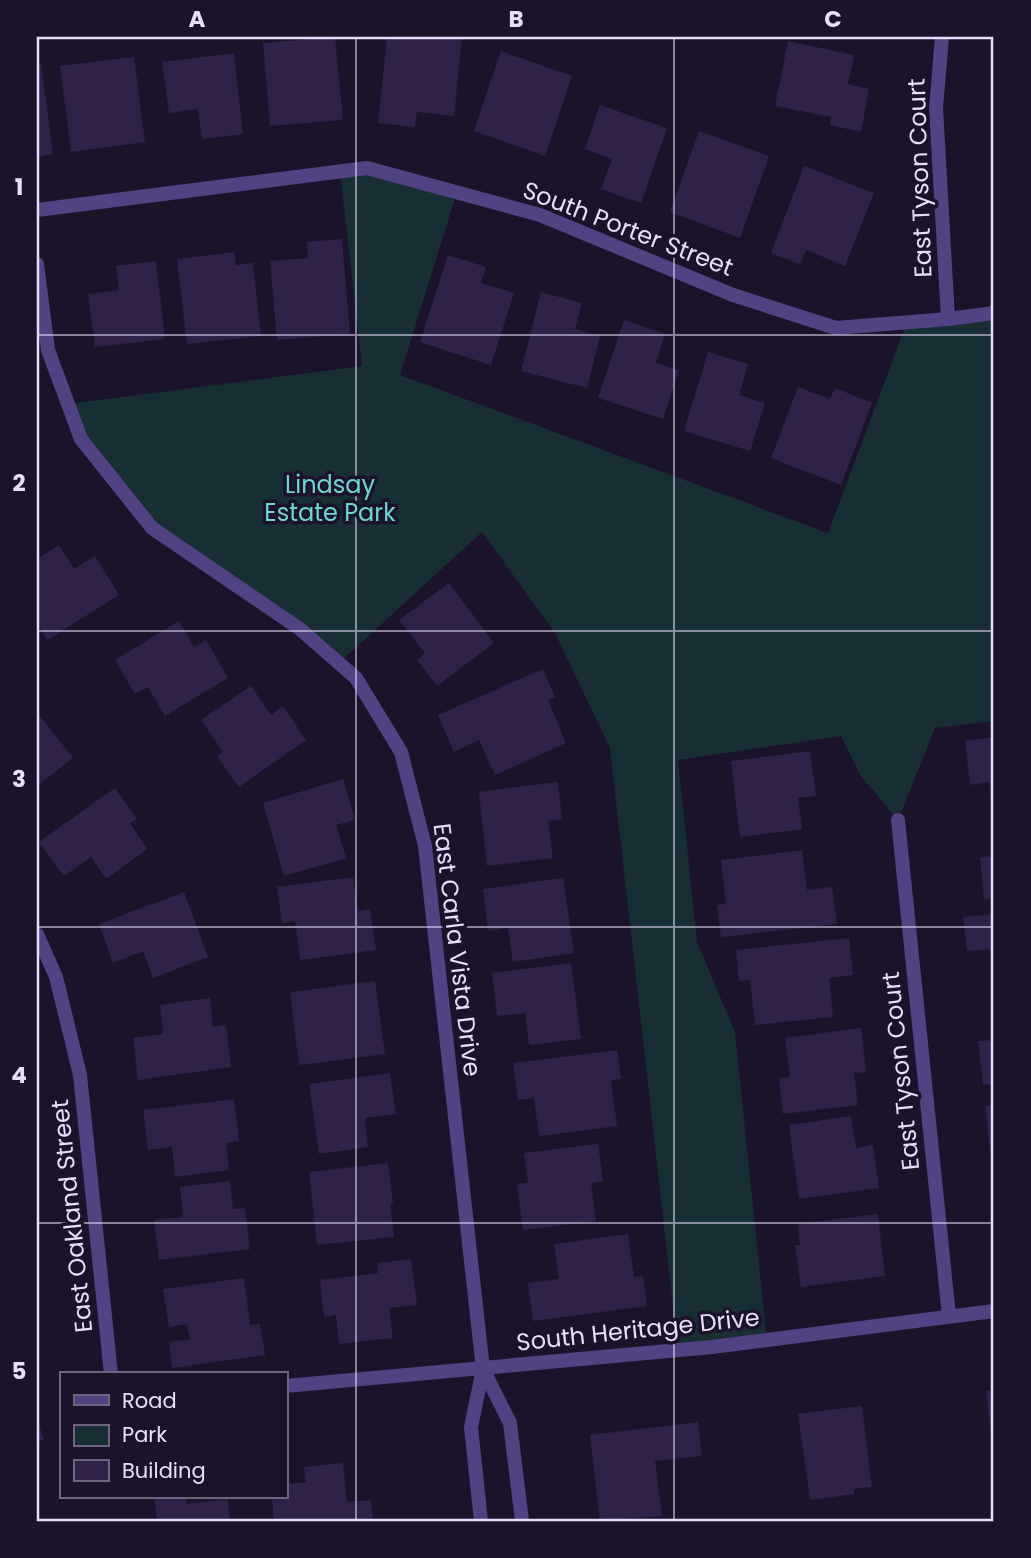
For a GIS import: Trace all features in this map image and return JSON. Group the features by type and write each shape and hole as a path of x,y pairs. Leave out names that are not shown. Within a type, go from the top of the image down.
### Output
{"street":[{"name":"East Tyson Court","path":"942,37 936,108 948,319"},
{"name":"South Porter Street","path":"37,210 367,168 540,215 733,295 836,328 994,313"},
{"name":"East Carla Vista Drive","path":"37,264 48,349 81,439 152,528 300,629 356,678 401,752 425,846 483,1368 471,1427 481,1521"},
{"name":"East Tyson Court","path":"898,820 949,1316"},
{"name":"East Oakland Street","path":"37,934 55,977 80,1074 111,1372"},
{"name":"South Heritage Drive","path":"287,1386 712,1347 994,1311"},
{"name":"East Carla Vista Drive","path":"483,1368 510,1423 522,1521"}],"green space":[{"name":"Lindsay Estate Park","path":"367,168 457,192 400,375 828,533 907,322 994,313 994,721 935,728 898,820 860,775 841,736 678,760 697,942 735,1032 767,1341 678,1350 610,748 555,633 482,532 339,663 152,528 81,439 68,404 362,366 340,172"}],"building":[{"path":"335,37 343,120 270,126 263,43"},
{"path":"387,37 462,38 454,116 417,112 415,127 378,123"},
{"path":"788,41 854,55 848,84 869,89 861,132 830,125 831,117 775,106"},
{"path":"501,51 572,76 545,156 474,131"},
{"path":"234,53 243,134 202,139 198,109 169,113 162,62"},
{"path":"134,57 145,142 71,152 60,66"},
{"path":"41,64 53,154 37,157 37,65"},
{"path":"600,105 667,128 641,203 601,189 612,159 585,149"},
{"path":"699,131 769,156 740,238 670,212"},
{"path":"804,166 874,193 845,266 806,250 800,264 771,253"},
{"path":"342,239 350,334 277,340 270,261 308,258 307,242"},
{"path":"234,252 236,265 253,263 261,336 187,344 177,259"},
{"path":"448,255 486,267 481,283 514,293 491,365 420,342"},
{"path":"156,261 165,339 95,347 88,294 119,290 116,266"},
{"path":"541,292 582,303 575,329 600,336 587,388 521,371"},
{"path":"624,320 665,334 656,363 679,370 663,419 598,398"},
{"path":"708,352 748,364 739,395 765,403 750,451 684,431"},
{"path":"798,387 830,399 835,388 872,403 841,485 771,458"},
{"path":"59,545 74,569 95,556 119,595 47,640 37,623 37,559"},
{"path":"449,583 494,643 437,686 417,660 425,653 399,620"},
{"path":"179,621 194,647 206,640 228,678 165,716 148,687 135,694 115,660"},
{"path":"543,669 555,697 548,700 566,743 495,775 479,740 454,752 438,715"},
{"path":"251,686 271,715 283,706 306,740 239,787 217,756 223,752 201,720"},
{"path":"37,712 73,758 37,786"},
{"path":"994,737 993,813 989,782 970,785 965,741"},
{"path":"810,751 816,796 798,798 802,829 740,837 731,761"},
{"path":"343,779 355,820 336,825 346,858 284,876 263,803"},
{"path":"558,782 562,819 548,821 553,858 487,866 479,792"},
{"path":"115,788 137,819 130,823 147,849 106,879 91,857 64,876 39,842"},
{"path":"802,850 807,890 832,887 837,924 721,937 717,905 726,904 721,860"},
{"path":"994,856 994,898 984,899 980,857"},
{"path":"353,877 358,911 370,909 376,950 300,960 295,921 282,923 277,887"},
{"path":"563,878 574,953 513,962 508,928 488,931 483,889"},
{"path":"184,892 208,957 153,978 143,951 113,963 99,924"},
{"path":"994,914 994,949 967,951 963,917"},
{"path":"849,938 853,975 829,978 833,1017 755,1025 750,980 739,981 736,950"},
{"path":"571,963 581,1039 529,1045 525,1013 497,1016 492,973"},
{"path":"375,981 385,1054 299,1065 290,992"},
{"path":"210,998 213,1027 226,1025 231,1067 138,1080 133,1038 163,1034 160,1005"},
{"path":"861,1028 866,1072 854,1073 858,1105 783,1114 779,1078 790,1077 785,1038"},
{"path":"994,1040 994,1084 983,1085 978,1041"},
{"path":"617,1050 621,1079 611,1080 617,1126 539,1136 534,1098 518,1100 513,1063"},
{"path":"390,1073 396,1114 365,1118 368,1147 319,1154 309,1084"},
{"path":"234,1099 239,1141 226,1143 229,1170 175,1177 172,1147 148,1150 143,1110"},
{"path":"994,1105 994,1151 990,1151 985,1106"},
{"path":"851,1116 856,1148 873,1145 879,1188 799,1199 789,1125"},
{"path":"598,1144 603,1181 591,1183 596,1221 523,1230 517,1184 528,1183 524,1153"},
{"path":"388,1163 394,1237 317,1245 309,1172"},
{"path":"230,1181 233,1209 245,1208 250,1249 159,1260 154,1220 183,1217 180,1187"},
{"path":"878,1214 885,1276 801,1287 795,1245 800,1245 798,1224"},
{"path":"628,1234 634,1277 643,1276 647,1306 533,1321 528,1283 559,1279 554,1244"},
{"path":"411,1259 417,1305 389,1308 393,1338 339,1344 336,1315 324,1317 320,1280 378,1273 377,1263"},
{"path":"244,1278 250,1325 260,1324 265,1355 172,1368 169,1342 190,1339 187,1324 169,1327 163,1289"},
{"path":"994,1390 994,1448 993,1449 986,1391"},
{"path":"862,1406 872,1487 854,1489 854,1494 810,1500 798,1414"},
{"path":"37,1419 44,1440 37,1442"},
{"path":"698,1422 702,1456 655,1461 662,1516 600,1521 590,1435"},
{"path":"343,1463 347,1502 371,1500 373,1521 274,1521 272,1498 287,1498 287,1484 306,1482 304,1467"},
{"path":"154,1498 186,1498 187,1504 228,1499 230,1521 157,1521"}]}
